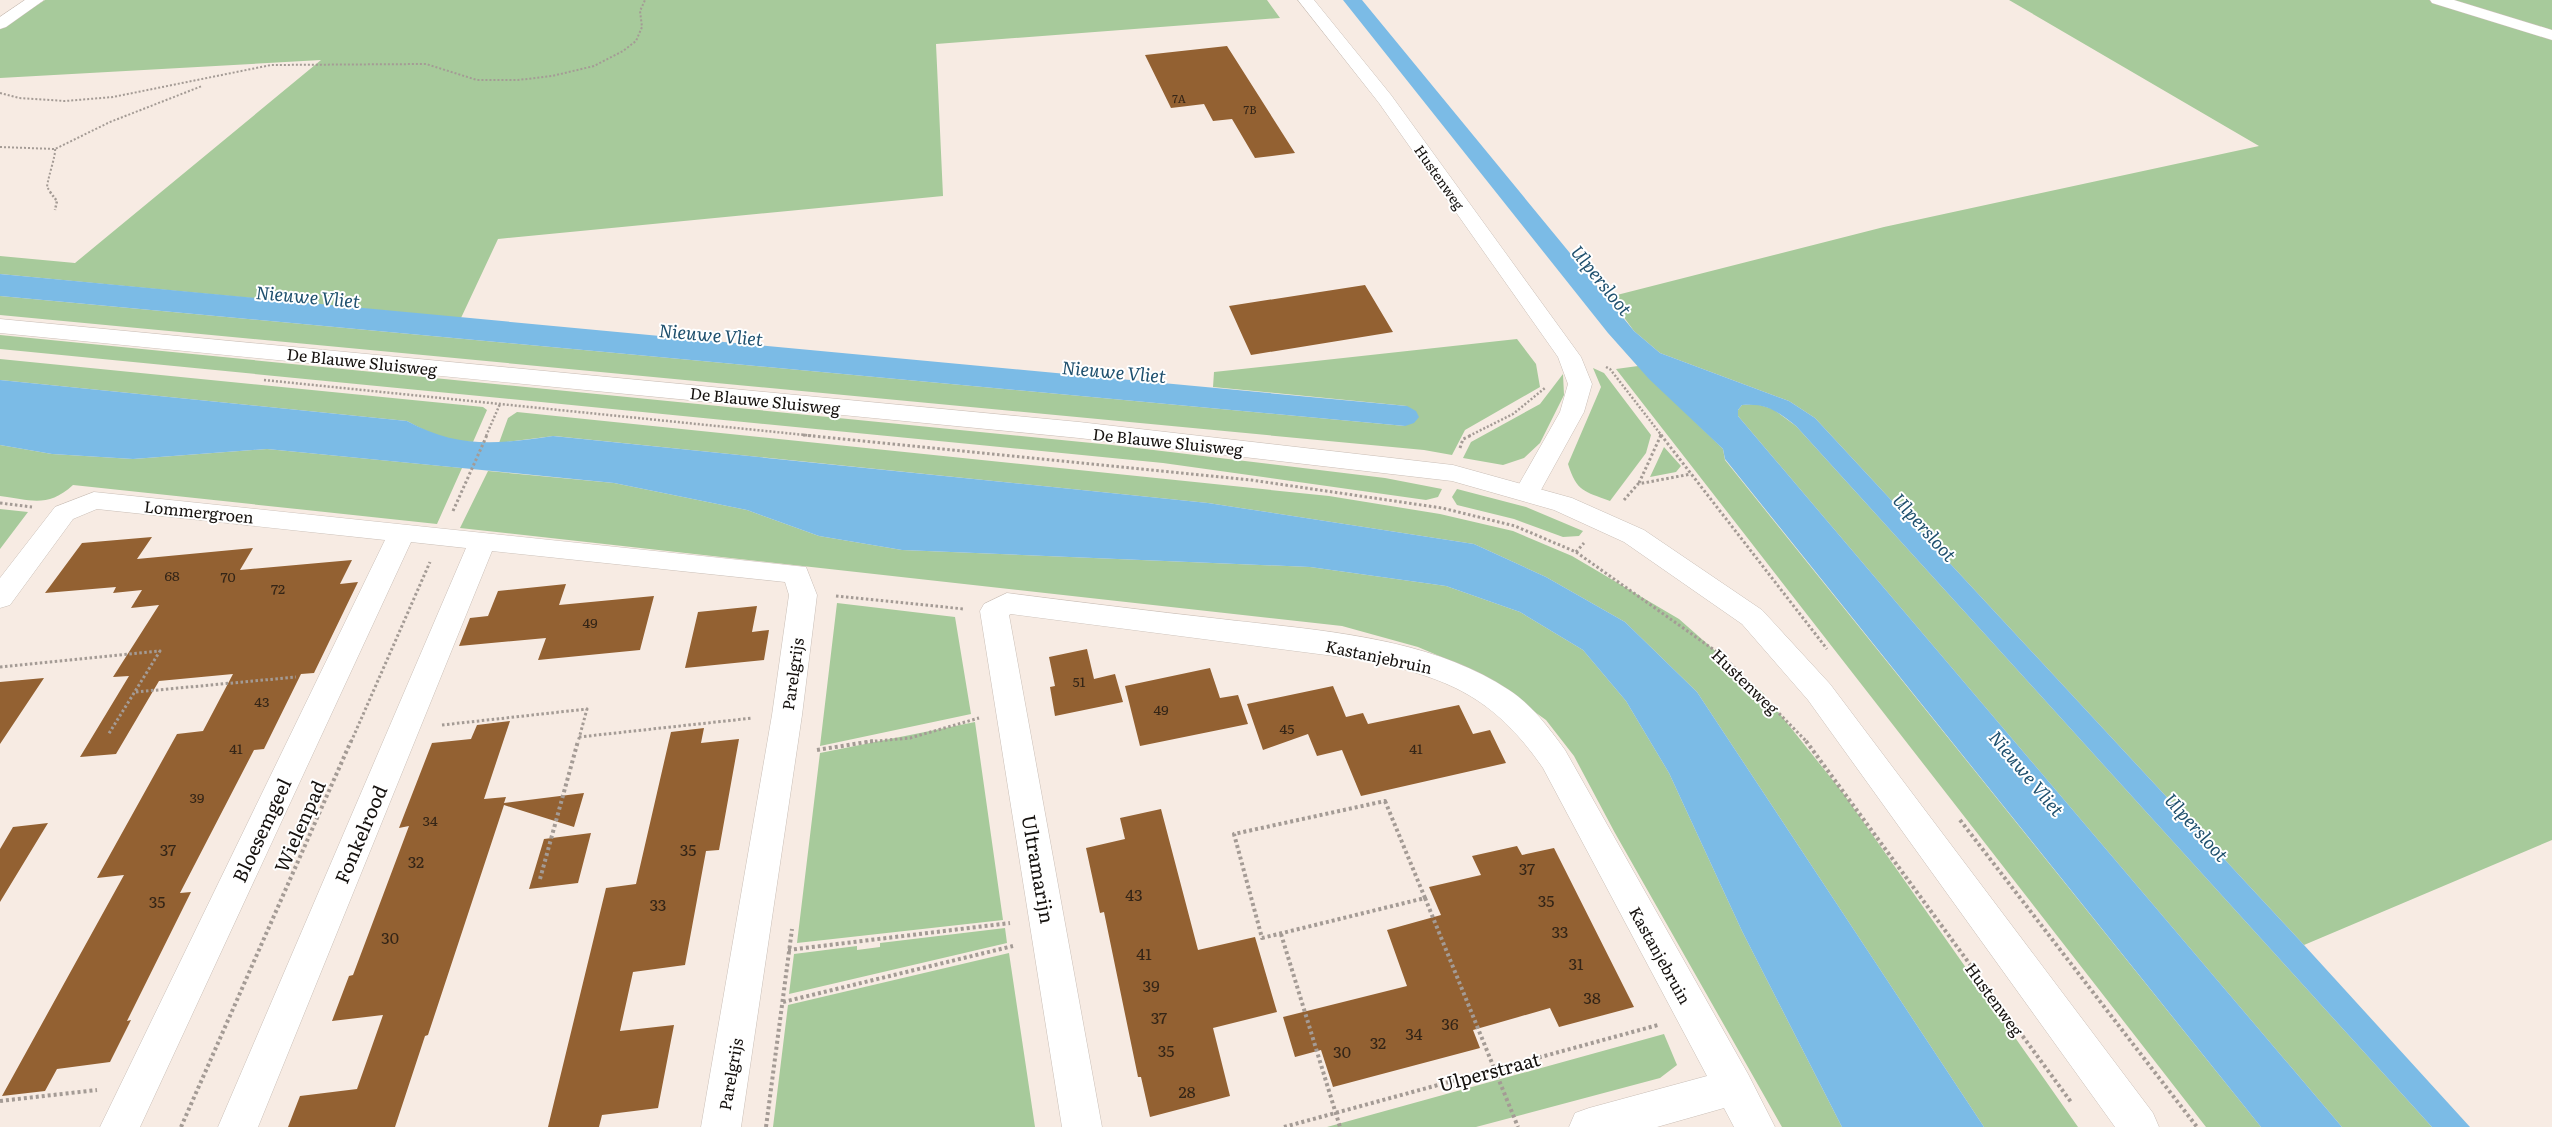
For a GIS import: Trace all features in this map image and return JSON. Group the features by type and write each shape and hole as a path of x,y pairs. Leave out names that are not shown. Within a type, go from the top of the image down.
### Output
{"street":[{"path":"0,24 36,0"},
{"name":"Hustenweg","path":"1306,0 1385,99 1569,358 1580,384 1572,412 1527,493"},
{"path":"2438,0 2552,35"},
{"name":"De Blauwe Sluisweg","path":"0,326 1079,430 1453,473 1527,493"},
{"path":"1527,493 1563,504 1634,536 1752,617 1819,692 2139,1127"},
{"name":"Lommergroen","path":"0,598 64,513 94,500 441,536"},
{"name":"Bloesemgeel","path":"120,1127 402,532"},
{"path":"441,536 482,542 796,574 803,594"},
{"name":"Fonkelrood","path":"238,1127 482,542"},
{"name":"Parelgrijs","path":"721,1127 750,954 803,594"},
{"name":"Kastanjebruin","path":"994,611 1007,603 1279,637 1369,651 1430,664 1489,692 1528,724 1554,759 1755,1127"},
{"name":"Ultramarijn","path":"994,611 1048,918 1082,1127"},
{"path":"1589,1127 1734,1087"}],"path":[{"path":"0,93 19,98 65,101 113,97 271,66 426,64 477,80 552,76 594,66 630,46 636,41 642,27 640,10 645,0"},
{"path":"0,147 55,149 110,122 202,86"},
{"path":"55,149 56,154 49,170 47,188 57,201 55,210"},
{"path":"1442,508 1463,439 1513,414 1543,391 1558,366 1569,358 1585,359 1610,369 1691,474"},
{"name":"De Blauwe Sluisweg","path":"255,379 1241,478 1442,508"},
{"path":"464,486 500,404"},
{"path":"1638,484 1661,434"},
{"name":"Hustenweg","path":"1442,508 1515,526 1576,552 1724,657 1802,736 2077,1111"},
{"name":"Wielenpad","path":"181,1127 441,536"},
{"path":"803,594 844,596 994,611"},
{"path":"0,667 160,651 108,736"},
{"path":"135,692 335,674"},
{"path":"404,729 587,709 540,879"},
{"path":"779,758 882,739 910,738 1012,711"},
{"path":"579,737 786,715"},
{"path":"1426,898 1262,938 1234,834 1385,801 1426,898 1518,1127"},
{"path":"750,954 1048,918"},
{"path":"1281,934 1340,1127"},
{"path":"783,1002 1013,946"},
{"name":"Ulperstraat","path":"1284,1127 1694,1015"},
{"path":"0,1101 140,1086"}],"green space":[{"path":"45,0 1267,0 1280,18 936,44 943,196 498,239 461,318 0,274 0,256 75,263 321,60 0,78 0,29"},
{"path":"2009,0 2430,0 2552,39 2552,840 2304,945 1815,418 1789,401 1660,353 1634,331 1609,297 1884,227 2259,146"},
{"path":"2447,0 2552,0 2552,31"},
{"path":"0,296 1405,426 1407,406 1213,387 1214,372 1517,339 1536,364 1540,387 1465,430 1452,455 1424,450 0,315"},
{"path":"0,335 1112,445 1385,478 1442,489 1438,497 1426,500 1163,463 0,349"},
{"path":"0,359 483,407 487,410 473,442 464,442 439,436 407,421 0,380"},
{"path":"1638,366 1723,449 1725,460 2261,1127 2206,1127 1616,369"},
{"path":"1593,368 1604,373 1651,435 1646,453 1610,501 1588,492 1578,485 1568,464 1601,387"},
{"path":"1563,374 1564,395 1540,443 1524,458 1503,465 1463,458 1471,442 1540,404"},
{"path":"1756,404 1773,409 1796,426 2432,1127 2342,1127 1738,416 1738,410 1742,405"},
{"path":"517,412 1329,496 1440,514 1513,531 1572,556 1679,619 1763,693 1843,793 2078,1127 1984,1127 1697,692 1625,622 1546,577 1474,544 1208,503 554,436 499,443 508,418"},
{"path":"0,445 52,454 133,459 267,449 462,468 437,524 73,485 64,492 47,500 39,501 0,496"},
{"path":"1664,447 1681,466 1676,472 1650,477"},
{"path":"488,471 614,483 747,510 819,536 902,550 1310,567 1446,586 1520,612 1583,650 1626,701 1669,773 1742,931 1842,1127 1782,1127 1615,833 1574,756 1546,720 1501,688 1458,664 1418,647 1342,626 460,528"},
{"path":"1457,489 1526,507 1583,531 1579,536 1563,537 1514,519 1457,505 1452,497"},
{"path":"0,509 28,512 0,549"},
{"path":"837,603 955,617 971,714 820,746"},
{"path":"975,722 1003,920 797,943 820,753"},
{"path":"1005,928 1007,943 789,994 794,954 857,946 857,950 880,947 880,943"},
{"path":"1009,953 1035,1127 773,1127 788,1005"},
{"path":"1664,1034 1677,1065 1660,1078 1476,1127 1327,1127"}],"water":[{"name":"Nieuwe Vliet","path":"1343,0 1362,0 1634,331 1660,353 1789,401 1815,418 2304,945 2470,1127 2432,1127 1796,426 1771,409 1759,405 1742,405 1738,410 1738,416 2342,1127 2261,1127 1725,459 1723,449 1649,379 1608,333"},
{"path":"0,274 1407,406 1416,411 1419,417 1414,423 1405,426 0,296"},
{"path":"0,380 407,421 444,436 479,442 515,441 553,436 1208,503 1474,544 1546,577 1625,622 1697,692 1984,1127 1842,1127 1742,931 1669,773 1626,701 1583,650 1520,612 1446,586 1310,567 902,550 819,536 747,510 614,483 267,449 133,459 52,454 0,445"}],"building":[{"path":"1227,46 1295,153 1255,158 1232,119 1213,121 1204,104 1171,108 1145,55"},
{"path":"1365,285 1393,332 1251,355 1229,306"},
{"path":"152,537 137,559 253,548 240,570 352,560 340,584 358,582 314,673 301,674 264,749 254,750 180,893 191,892 127,1021 131,1020 110,1062 57,1069 45,1091 2,1096 124,875 97,878 177,734 203,731 233,674 159,681 116,754 80,757 129,676 113,677 159,605 131,608 142,590 113,593 116,587 45,593 82,543"},
{"path":"566,584 559,605 654,596 640,650 538,660 546,638 459,646 470,618 488,616 498,591"},
{"path":"757,606 752,632 769,630 764,660 685,668 698,612"},
{"path":"1087,649 1094,679 1115,674 1123,702 1055,716 1050,687 1055,686 1049,657"},
{"path":"1210,668 1220,698 1238,695 1248,724 1140,746 1125,686"},
{"path":"44,678 0,744 0,682"},
{"path":"1333,686 1346,717 1363,713 1368,724 1459,705 1473,734 1490,730 1506,763 1361,796 1342,750 1317,756 1308,734 1263,750 1247,704"},
{"path":"510,721 484,799 506,797 504,803 584,793 574,827 504,805 428,1035 425,1036 395,1127 288,1127 300,1096 357,1089 383,1015 332,1021 349,976 353,975 409,826 399,828 432,743 471,739 477,725"},
{"path":"704,728 701,743 739,739 719,850 706,851 685,965 633,972 620,1031 674,1025 658,1108 602,1115 599,1127 548,1127 606,888 636,884 671,732"},
{"path":"1161,809 1198,950 1255,937 1277,1012 1213,1028 1230,1096 1150,1117 1141,1077 1138,1077 1104,912 1100,913 1086,848 1125,839 1120,818"},
{"path":"48,823 0,902 0,849 13,827"},
{"path":"591,833 578,883 529,889 544,839"},
{"path":"1517,846 1522,855 1554,848 1634,1007 1559,1027 1550,1008 1473,1030 1480,1048 1333,1087 1321,1050 1295,1057 1283,1017 1407,986 1387,930 1441,915 1429,887 1481,875 1472,856"}],"water label":[{"name":"Ulpersloot","path":"1602,280"},
{"name":"Ulpersloot","path":"1925,527"},
{"name":"Ulpersloot","path":"2197,827"}]}
